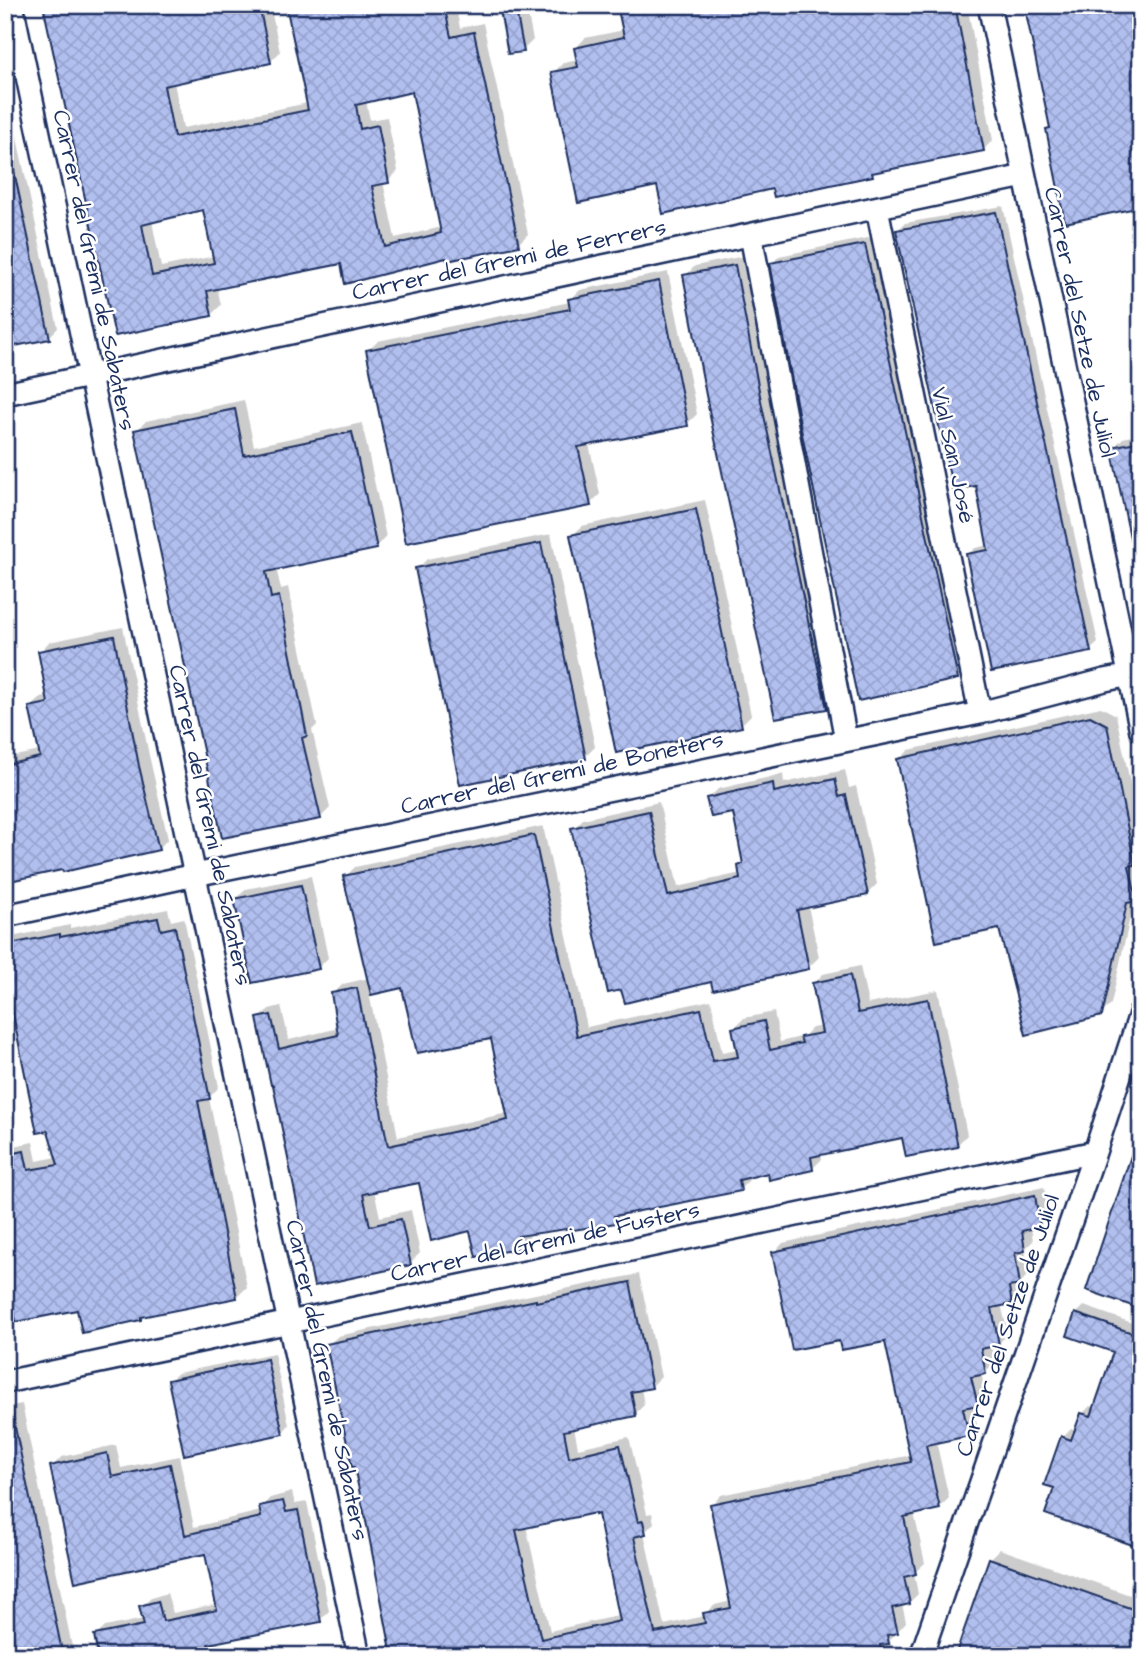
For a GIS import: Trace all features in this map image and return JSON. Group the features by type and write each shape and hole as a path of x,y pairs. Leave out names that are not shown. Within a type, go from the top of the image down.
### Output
{"street":[{"name":"Carrer del Gremi de Sabaters","path":"12,5 359,1656"},
{"name":"Carrer del Setze de Juliol","path":"989,5 1024,176 1135,674 1141,731"},
{"name":"Carrer del Gremi de Ferrers","path":"5,394 1024,176"},
{"name":"Vial San José","path":"877,208 980,713"},
{"path":"751,235 846,740"},
{"name":"Carrer del Gremi de Boneters","path":"5,916 980,713 1135,674"},
{"name":"Carrer del Setze de Juliol","path":"921,1656 1141,1011"},
{"name":"Carrer del Gremi de Fusters","path":"5,1382 1095,1152"}],"building":[{"path":"43,5 259,5 271,63 164,86 174,137 308,110 286,5 444,5 451,37 474,32 519,246 447,261 446,258 345,284 341,264 207,291 212,316 115,336","holes":["412,92 441,233 385,247 372,186 389,183 378,125 360,129 356,105","203,210 214,263 152,276 142,225"]},
{"path":"499,5 515,5 524,52 508,54"},
{"path":"617,5 955,5 984,151 872,173 873,176 774,197 772,189 663,214 657,186 578,203 551,72 578,67 574,48 624,37"},
{"path":"1038,5 1141,5 1141,207 1065,223 1046,129 1050,128 1025,8"},
{"path":"5,157 11,157 50,339 5,348"},
{"path":"996,212 1091,652 991,672 966,554 988,550 976,486 953,490 896,230"},
{"path":"865,244 958,679 858,701 802,434 770,263"},
{"path":"735,265 762,406 827,709 775,718 710,416 683,275"},
{"path":"659,281 688,426 578,447 591,506 406,543 366,350 570,309 568,299"},
{"path":"235,409 244,455 352,432 377,549 266,572 271,598 279,596 307,736 302,738 321,819 222,838 134,430"},
{"path":"1141,441 1141,561 1135,561 1111,447"},
{"path":"696,509 742,727 616,753 570,535"},
{"path":"541,543 586,759 460,785 415,568"},
{"path":"114,636 139,766 159,850 5,882 5,765 40,757 29,707 48,703 38,651"},
{"path":"1090,716 1107,725 1135,865 1129,866 1137,901 1127,903 1102,1016 1026,1035 999,929 936,942 897,759"},
{"path":"835,779 839,797 846,795 868,895 797,910 809,969 713,990 711,982 625,1003 621,990 608,993 571,828 649,811 668,896 740,879 738,866 743,864 733,813 711,817 706,798 773,783 774,792"},
{"path":"534,835 577,1036 701,1009 713,1061 738,1057 732,1028 764,1021 770,1050 802,1043 800,1037 822,1033 812,983 850,975 858,1013 928,999 958,1147 906,1157 902,1138 811,1157 813,1170 769,1180 768,1173 739,1180 741,1191 614,1216 616,1223 518,1236 521,1248 476,1257 470,1231 431,1241 419,1183 363,1194 370,1226 401,1219 411,1265 314,1286 257,1018 271,1015 279,1049 338,1035 331,993 357,988 388,1146 508,1120 491,1039 417,1053 402,988 371,995 343,876"},
{"path":"301,885 319,969 252,983 234,899"},
{"path":"158,918 161,930 175,927 210,1099 198,1101 237,1298 141,1317 141,1320 82,1333 77,1310 16,1322 5,1270 5,1155 24,1151 28,1170 58,1165 48,1131 37,1133 10,1000 5,1001 5,945"},
{"path":"1141,1132 1141,1309 1086,1290"},
{"path":"1035,1195 1040,1227 1022,1231 1025,1251 1015,1253 1020,1285 1009,1287 1012,1304 992,1308 999,1345 981,1349 986,1374 971,1377 978,1405 963,1408 969,1436 926,1445 940,1509 904,1517 916,1574 904,1577 910,1604 892,1608 898,1633 887,1635 889,1644 880,1645 882,1656 392,1656 367,1526 326,1344 630,1282 652,1388 631,1392 636,1416 564,1431 569,1457 620,1445 638,1522 643,1521 646,1534 634,1537 655,1633 705,1623 703,1613 731,1608 710,1504 911,1462 885,1342 841,1350 839,1341 792,1350 772,1252","holes":["598,1514 620,1621 541,1639 516,1530"]},
{"path":"1075,1313 1141,1336 1141,1548 1045,1514 1054,1488 1044,1485 1061,1436 1071,1440 1081,1413 1091,1416 1113,1352 1067,1336"},
{"path":"267,1359 283,1434 184,1455 168,1380"},
{"path":"5,1408 11,1408 63,1656 5,1656"},
{"path":"107,1453 112,1477 170,1464 185,1535 261,1517 259,1506 283,1501 286,1512 298,1510 321,1622 208,1644 211,1656 98,1656 94,1635 144,1625 139,1606 158,1601 163,1621 217,1610 205,1554 75,1582 50,1466"},
{"path":"989,1558 1141,1612 1141,1656 955,1656"}]}
